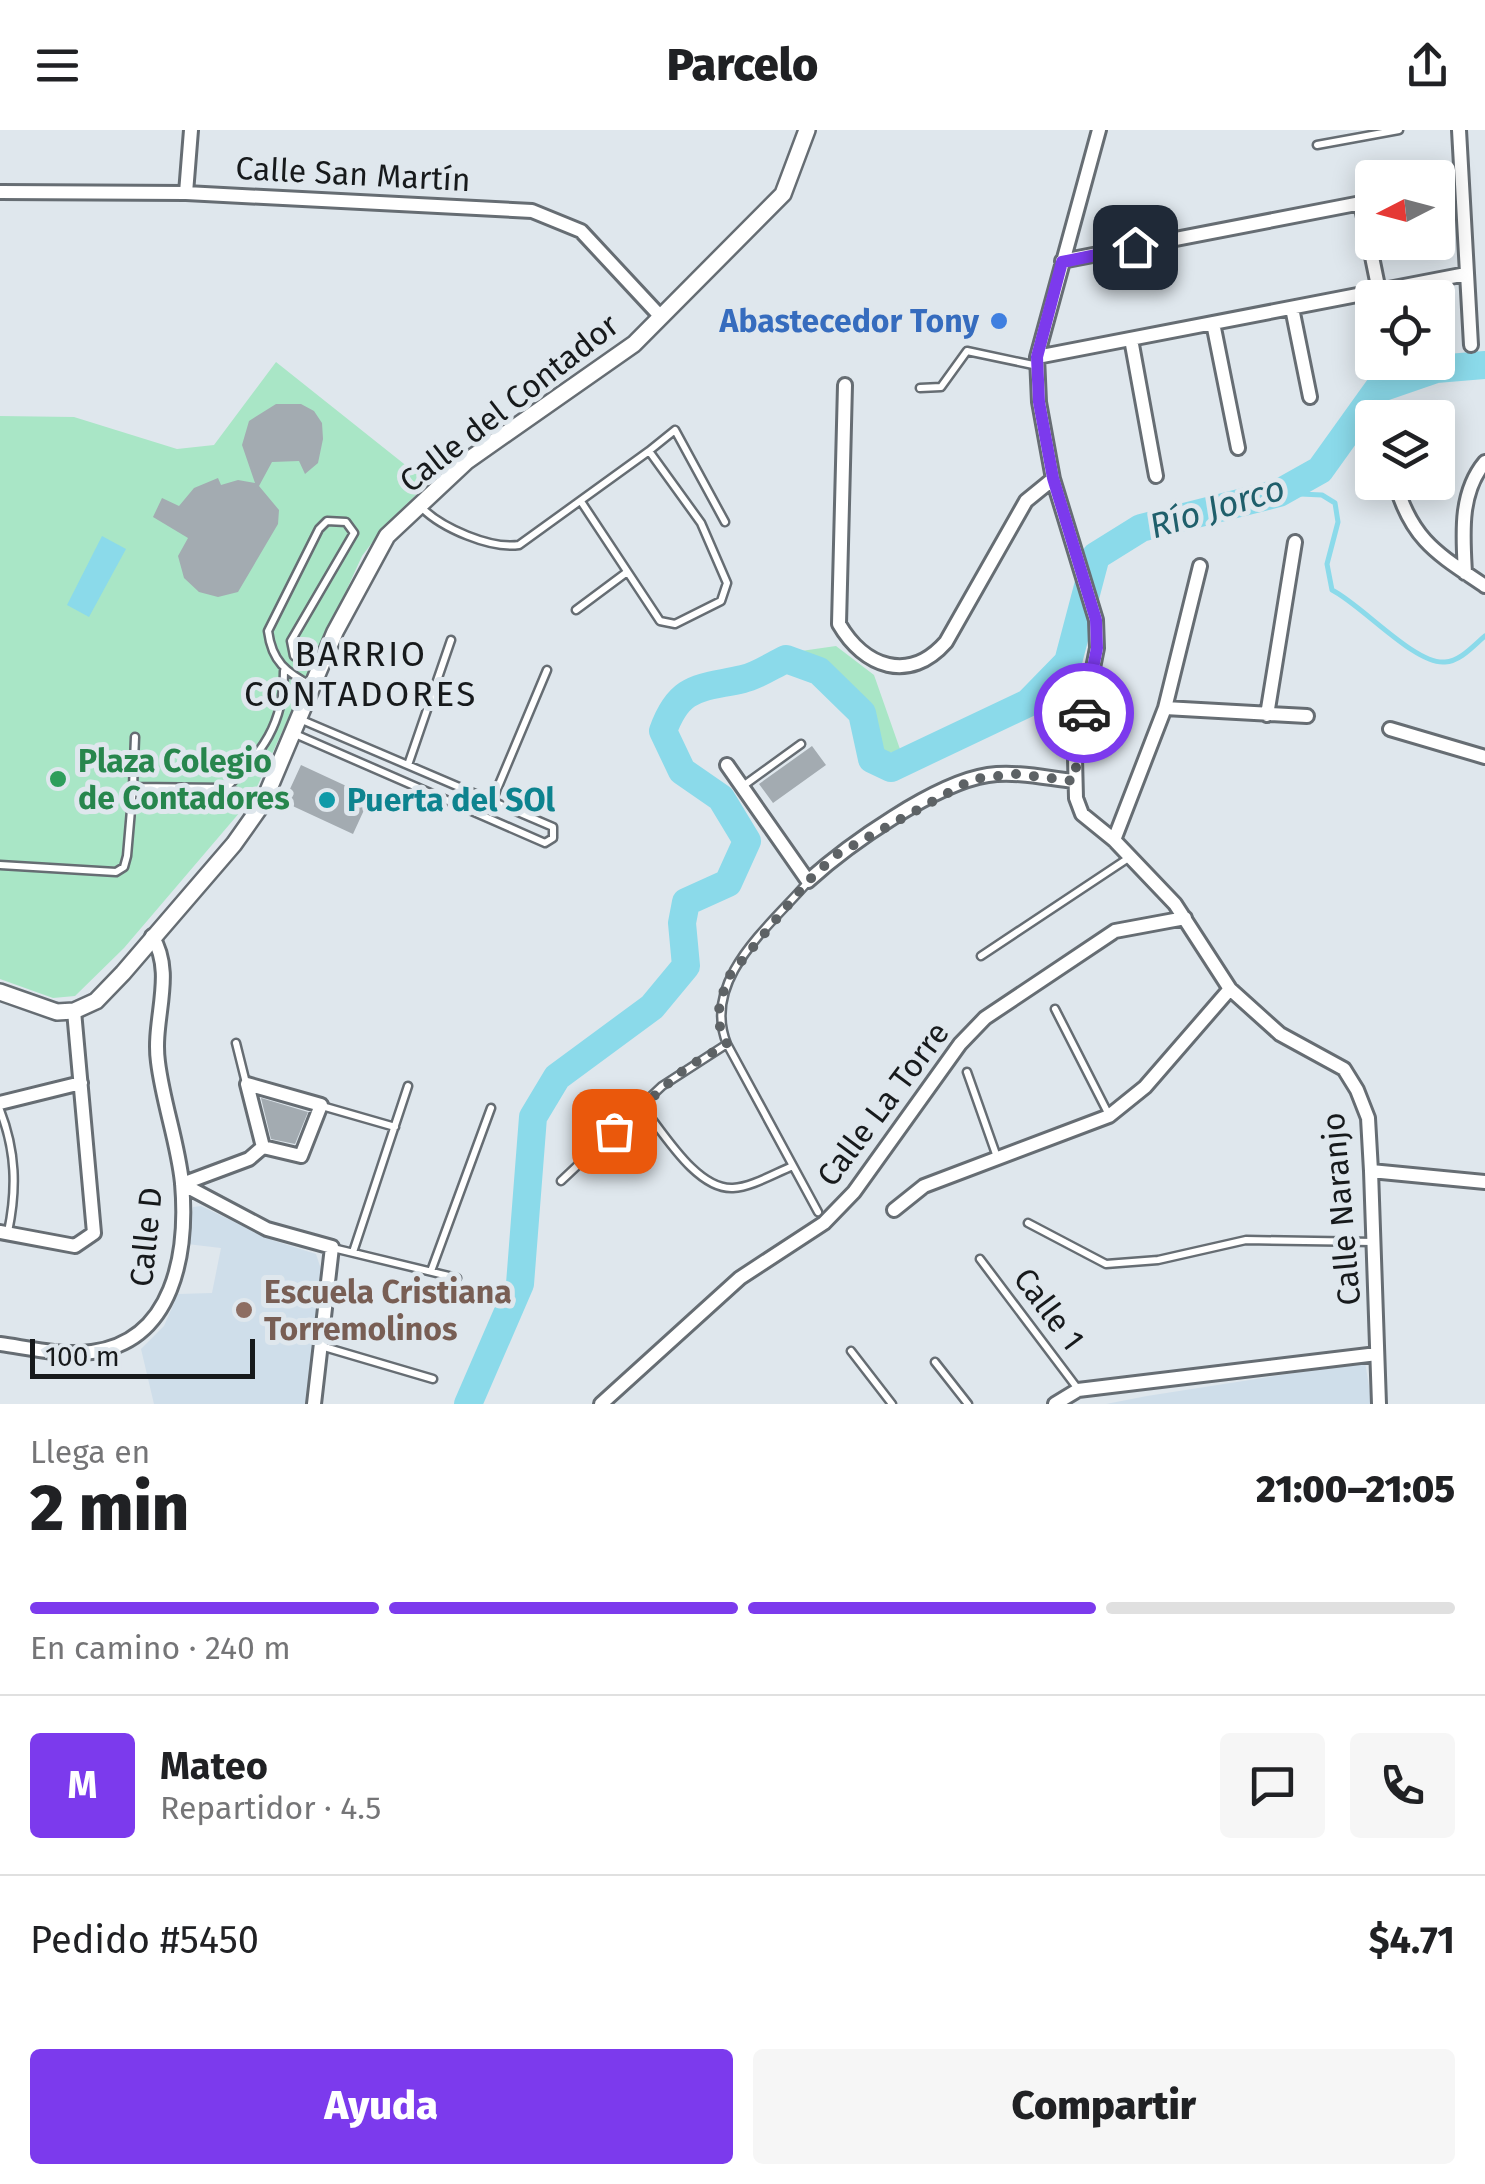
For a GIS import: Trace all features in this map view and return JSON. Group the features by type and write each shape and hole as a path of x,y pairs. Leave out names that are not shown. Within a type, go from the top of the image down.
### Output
{"street":[{"path":"186,193 191,130"},
{"name":"Calle del Contador","path":"74,1011 96,1001 234,844 263,803 299,727 335,632 378,552 418,505 468,461 634,344 783,194 807,130"},
{"path":"727,765 808,881 863,836 973,779 1016,774 1074,781 1097,648 1096,620 1053,478 1037,362 1099,130"},
{"path":"1458,130 1471,345"},
{"name":"Calle San Martín","path":"0,192 186,193 532,211 556,217 581,231 661,317"},
{"path":"1062,262 1361,203 1377,280"},
{"path":"1435,280 1466,274"},
{"path":"1037,362 1130,339 1355,296"},
{"path":"1292,308 1310,397"},
{"path":"1213,323 1238,448"},
{"path":"1130,339 1156,476"},
{"path":"844,385 839,624 851,644 879,665 912,667 932,658 946,642 1026,501 1053,478"},
{"path":"1465,573 1464,513 1471,482 1485,462"},
{"path":"1400,500 1429,549 1485,586"},
{"path":"1267,715 1295,542"},
{"path":"1114,840 1166,708 1200,566"},
{"path":"1166,708 1307,716"},
{"path":"1390,729 1485,757"},
{"name":"Calle Naranjo","path":"1074,781 1082,814 1130,856 1185,918 1230,990 1280,1034 1344,1069 1368,1118 1376,1242 1379,1404"},
{"name":"Calle La Torre","path":"600,1404 740,1278 834,1212 985,1018 1115,931 1185,918"},
{"name":"Calle D","path":"0,1344 88,1353 128,1342 152,1324 170,1301 179,1256 182,1184 158,1061 163,954 152,936"},
{"path":"894,1210 924,1186 1109,1116 1145,1088 1230,990"},
{"path":"0,992 57,1012 74,1011 94,1233 75,1246 4,1233"},
{"path":"0,1106 81,1083"},
{"path":"246,1084 263,1147"},
{"path":"246,1084 321,1105 301,1156 263,1147"},
{"path":"182,1184 249,1158 263,1147"},
{"path":"1371,1171 1485,1182"},
{"path":"182,1184 267,1229 332,1247 314,1404"},
{"path":"1055,1404 1078,1390 1377,1354"}],"lane":[{"path":"1317,146 1398,130"},
{"path":"920,388 941,388 962,356 972,350 1037,362"},
{"path":"418,505 437,523 513,546 582,504 675,430 725,522"},
{"path":"582,504 660,621 668,624 721,601 726,593 721,567 701,523 648,451"},
{"path":"314,687 284,670 270,649 268,631 319,529 327,521 346,522 354,533 291,640 294,656 321,669"},
{"path":"576,610 627,572"},
{"path":"408,766 451,640"},
{"path":"226,788 262,753 278,722 284,670"},
{"path":"492,801 547,670"},
{"path":"299,727 408,766 552,827 553,838 545,844 299,727"},
{"path":"0,865 116,872 124,867 135,737"},
{"path":"742,787 801,744"},
{"path":"133,788 226,788 263,803"},
{"path":"981,956 1130,856"},
{"path":"808,881 730,975 719,1003 720,1027 727,1044 818,1212"},
{"path":"1055,1010 1109,1116"},
{"path":"236,1043 246,1084"},
{"path":"561,1181 686,1068 727,1044"},
{"path":"967,1072 998,1158"},
{"path":"353,1252 408,1086"},
{"path":"321,1105 394,1126"},
{"path":"0,1106 14,1162 16,1197 4,1233"},
{"path":"641,1106 698,1172 713,1183 737,1188 793,1166"},
{"path":"431,1271 491,1108"},
{"path":"1028,1223 1106,1264 1158,1260 1246,1240 1376,1242"},
{"path":"332,1247 457,1278"},
{"name":"Calle 1","path":"980,1259 1078,1390"},
{"path":"320,1346 433,1379"},
{"path":"851,1351 892,1404"},
{"path":"935,1362 968,1404"}],"shaded area":[{"name":"Escuela Cristiana Torremolinos","path":"201,1206 272,1240 316,1254 321,1269 307,1404 154,1404 141,1349 164,1326 178,1294 212,1293 221,1248 187,1244 193,1207"},
{"path":"1365,1362 1372,1404 1106,1404 1147,1396"}],"green space":[{"path":"276,362 428,483 387,523 362,556 252,798 124,948 75,996 53,998 0,979 0,416 74,417 177,449 214,445"},
{"path":"836,646 874,675 901,752 877,753 868,709 821,666 787,653"}],"water":[{"path":"102,536 126,549 89,617 67,605"}],"building":[{"path":"276,404 301,404 314,411 322,423 318,463 305,474 299,461 272,462 259,486 279,510 278,524 238,592 218,597 199,592 184,578 178,556 188,538 153,517 162,498 179,506 194,488 218,478 221,485 238,480 255,483 242,445 249,421"},
{"path":"812,746 826,765 773,803 759,784"},
{"name":"Puerta del SOl","path":"301,765 370,797 353,834 284,802"},
{"path":"261,1098 308,1112 295,1144 271,1139"}],"waterway":[{"name":"Río Jorco","path":"468,1404 520,1284 533,1117 557,1077 652,1007 686,966 682,923 686,902 728,883 747,841 721,798 682,771 663,731 677,704 693,691 748,678 786,659 819,671 862,713 872,759 891,768 1028,703 1068,662 1096,556 1141,528 1279,493 1320,470 1378,389 1436,369 1485,365"},
{"path":"1279,493 1322,495 1335,503 1338,522 1327,564 1332,590 1404,644 1419,654 1445,662 1462,656 1485,636"}],"way so far":[{"path":"614,1131 662,1086 727,1044 720,1027 719,1003 730,975 808,881 836,855 890,821 973,779 1016,774 1074,781 1084,713"}],"place":[{"name":"Abastecedor Tony","path":"999,321"},
{"name":"Plaza Colegio de Contadores","path":"58,779"},
{"name":"Puerta del SOl","path":"327,800"},
{"name":"Escuela Cristiana Torremolinos","path":"244,1310"}],"district":[{"name":"BARRIO CONTADORES","path":"361,674"}],"route":[{"path":"1084,713 1097,648 1096,620 1053,478 1039,402 1037,357 1062,262 1135,247"}]}
